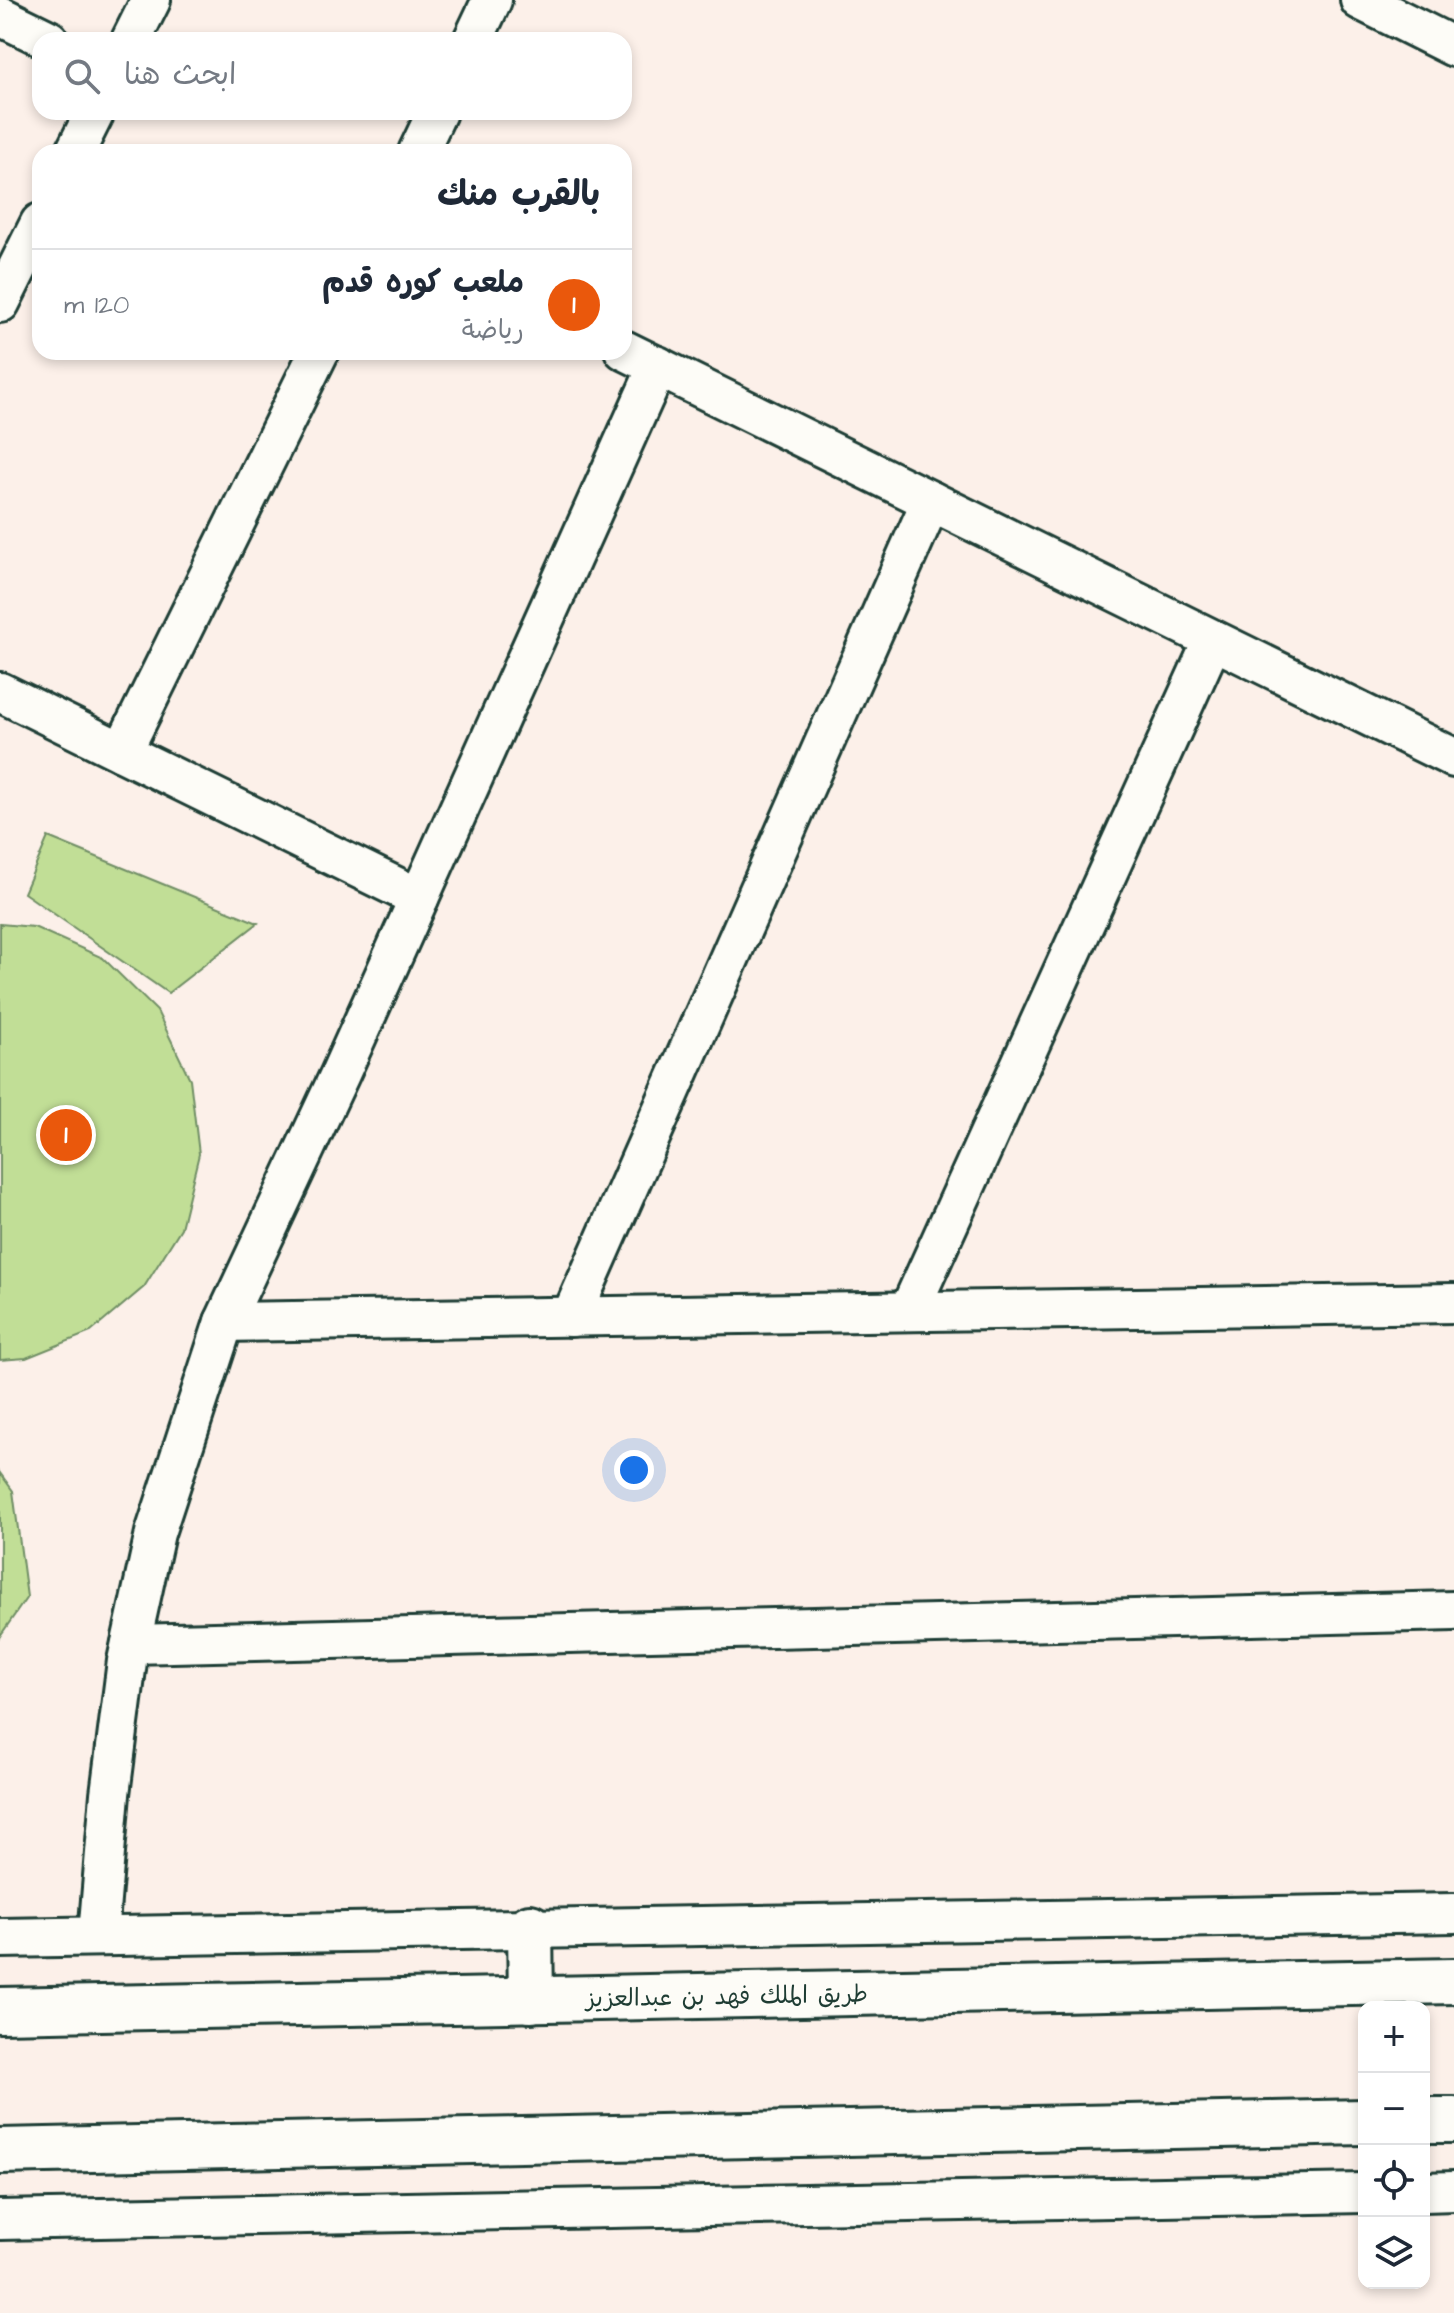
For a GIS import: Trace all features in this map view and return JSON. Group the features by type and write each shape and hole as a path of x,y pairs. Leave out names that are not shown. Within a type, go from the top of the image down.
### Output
{"street":[{"path":"135,32 151,0"},
{"path":"477,32 492,0"},
{"path":"1360,0 1454,47"},
{"path":"0,16 33,32"},
{"path":"79,144 91,120"},
{"path":"422,144 433,120"},
{"path":"0,303 32,239"},
{"path":"632,354 1454,758"},
{"path":"122,752 315,360"},
{"path":"98,1935 110,1794 131,1644 155,1533 224,1322 340,1074 658,366"},
{"path":"571,1317 931,501"},
{"path":"909,1311 1213,640"},
{"path":"0,692 419,898"},
{"path":"224,1322 1454,1303"},
{"path":"131,1644 1454,1611"},
{"path":"0,1938 1454,1913"},
{"path":"530,1927 531,2000"},
{"name":"طريق الملك فهد بن عبدالعزيز","path":"0,2010 1454,1981"},
{"path":"1430,2120 1454,2120"},
{"path":"0,2151 1358,2122"},
{"path":"1430,2192 1454,2191"},
{"path":"0,2220 1358,2193"}],"green space":[{"path":"48,837 258,923 168,993 24,893"},
{"path":"0,924 34,927 103,958 157,1011 190,1079 199,1154 181,1228 144,1287 91,1332 26,1358 0,1360"},
{"path":"0,1473 13,1491 27,1597 0,1636"}],"place":[{"name":"ملعب كوره قدم","path":"66,1135"}]}
